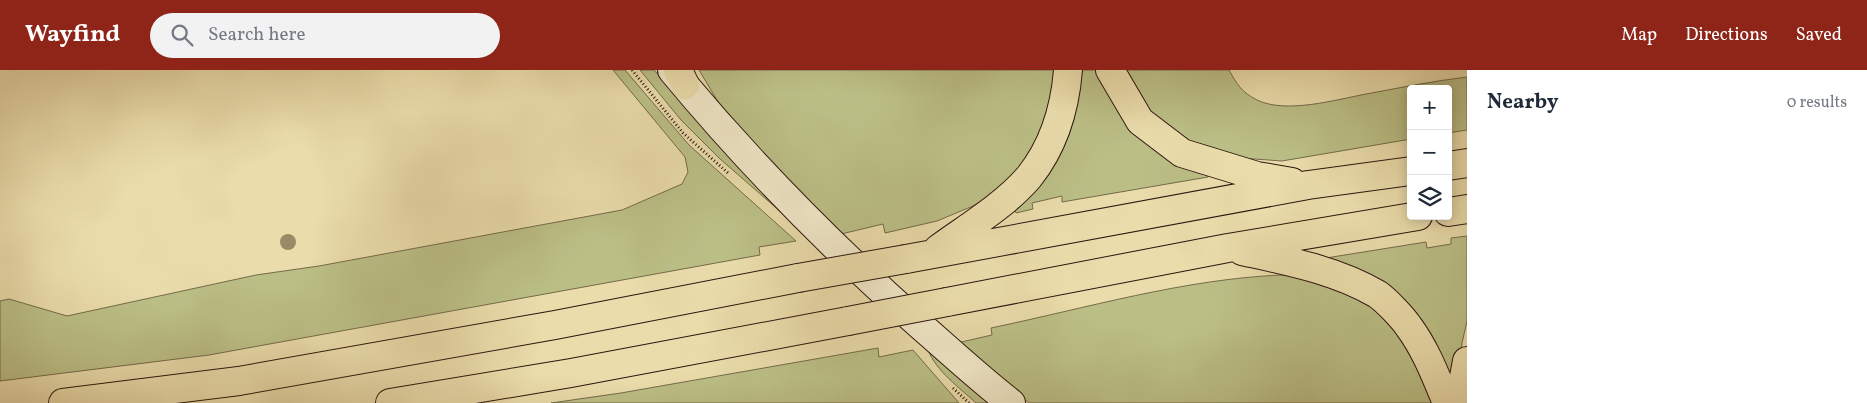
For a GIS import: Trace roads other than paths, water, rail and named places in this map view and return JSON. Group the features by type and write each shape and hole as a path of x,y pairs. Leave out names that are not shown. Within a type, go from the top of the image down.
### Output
{"highway":[{"path":"933,253 1006,199 1028,177 1048,148 1066,98 1068,70"},
{"path":"1110,70 1140,121 1182,153 1257,176 1308,185"},
{"path":"1452,165 1467,163"},
{"path":"63,403 239,381 555,325 798,278 1308,185 1407,172"},
{"path":"1452,211 1467,209"},
{"path":"390,403 571,373 1228,248 1407,218"},
{"path":"1228,248 1284,260 1335,274 1378,295 1409,327 1428,357 1447,403"},
{"path":"1459,403 1467,361"}],"main road":[{"path":"679,75 768,180 878,288 987,385 1011,403"}]}
